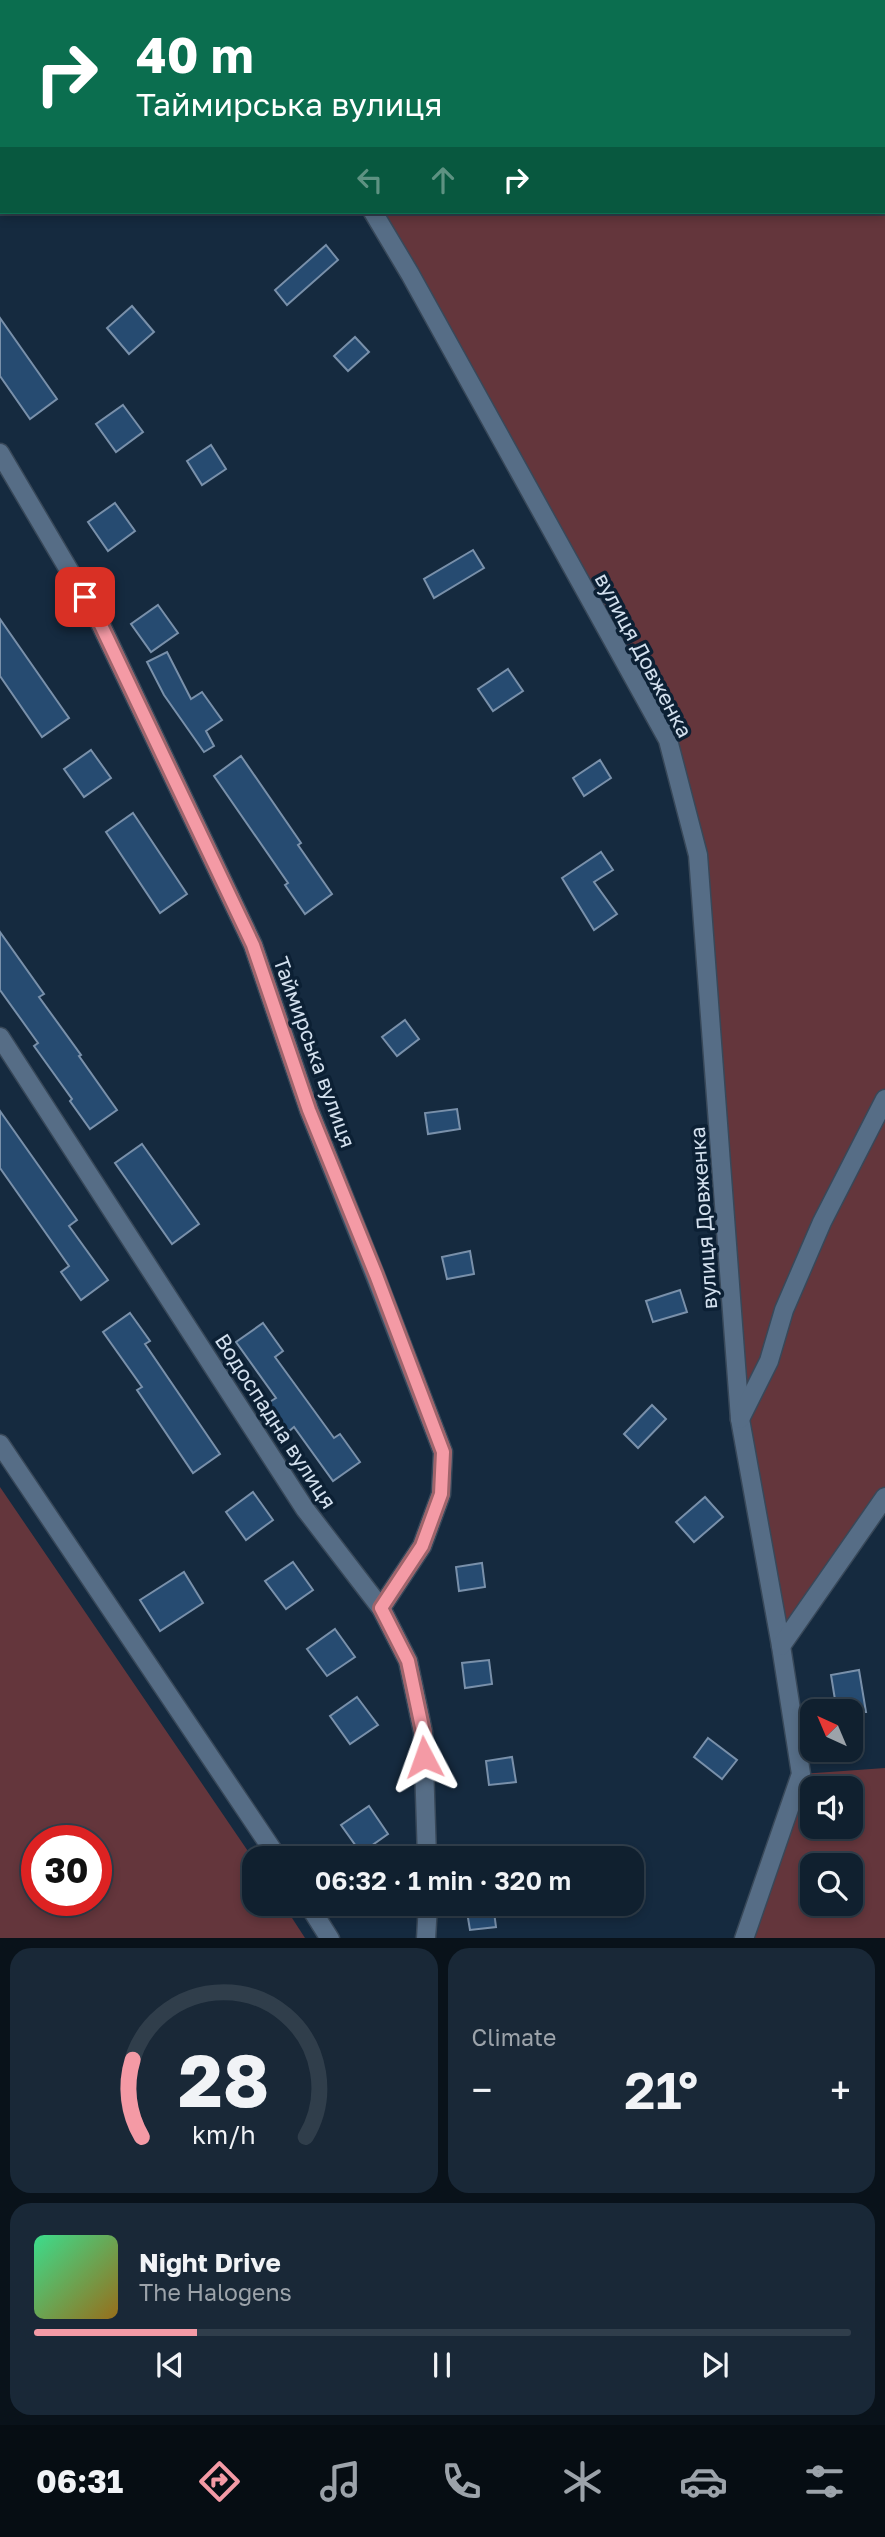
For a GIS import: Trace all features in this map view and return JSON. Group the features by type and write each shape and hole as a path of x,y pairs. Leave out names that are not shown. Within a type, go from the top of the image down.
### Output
{"street":[{"name":"вулиця Довженка","path":"374,214 410,274 667,740 698,855 740,1419 801,1774 744,1938"},
{"name":"Таймирська вулиця","path":"0,453 99,621 253,945 309,1110 376,1275 443,1452 441,1494 422,1546 381,1608"},
{"name":"Водоспадна вулиця","path":"0,1037 305,1509 381,1608 408,1661 423,1732 427,1846"},
{"path":"740,1419 769,1361 784,1310 822,1222 885,1099"},
{"path":"0,1444 270,1846"},
{"path":"781,1646 885,1497"},
{"path":"316,1916 330,1938"},
{"path":"426,1938 427,1916"}],"shaded area":[{"path":"374,214 885,214 885,1497 781,1646 740,1419 698,855 668,740"},
{"path":"0,1487 244,1846 242,1846 242,1916 291,1916 305,1938 0,1938"},
{"path":"885,1768 885,1938 744,1938 800,1777 800,1839 863,1839 863,1776 800,1776 801,1774"}],"building":[{"path":"326,245 338,260 287,305 275,290"},
{"path":"132,306 154,332 129,354 107,328"},
{"path":"0,318 57,399 30,419 0,376"},
{"path":"355,337 369,352 348,371 334,356"},
{"path":"123,405 143,432 116,452 96,424"},
{"path":"211,445 226,469 202,485 187,461"},
{"path":"115,503 135,531 108,551 88,522"},
{"path":"473,550 484,568 434,598 424,579"},
{"path":"158,605 178,633 151,652 131,624"},
{"path":"0,619 69,718 42,737 0,676"},
{"path":"167,652 191,699 202,692 222,720 206,731 214,746 204,752 164,695 147,662"},
{"path":"508,669 523,691 493,711 478,689"},
{"path":"91,750 111,778 84,797 64,769"},
{"path":"241,756 301,843 298,845 332,894 305,914 285,885 288,883 214,776"},
{"path":"600,760 611,778 584,796 573,778"},
{"path":"133,813 187,894 160,913 106,832"},
{"path":"601,852 613,870 594,882 617,914 594,930 562,878"},
{"path":"0,932 44,994 39,997 117,1110 90,1129 34,1046 38,1043 0,990"},
{"path":"405,1020 419,1039 397,1056 382,1037"},
{"path":"457,1109 460,1129 428,1134 425,1113"},
{"path":"0,1111 77,1220 69,1226 108,1280 81,1300 61,1272 69,1266 0,1168"},
{"path":"142,1144 199,1224 172,1244 115,1163"},
{"path":"470,1251 474,1274 447,1279 442,1257"},
{"path":"680,1290 687,1312 653,1322 646,1301"},
{"path":"130,1313 150,1341 145,1344 220,1454 193,1473 137,1390 142,1387 103,1332"},
{"path":"263,1323 283,1351 275,1357 334,1438 340,1434 360,1462 333,1481 294,1427 288,1432 268,1403 276,1398 236,1342"},
{"path":"652,1405 666,1419 638,1448 624,1434"},
{"path":"253,1492 273,1520 246,1540 226,1512"},
{"path":"705,1497 723,1517 694,1542 676,1522"},
{"path":"293,1562 313,1590 286,1609 265,1581"},
{"path":"482,1563 485,1587 459,1591 456,1567"},
{"path":"184,1572 203,1603 160,1631 140,1600"},
{"path":"335,1629 355,1657 327,1676 307,1649"},
{"path":"489,1660 492,1684 465,1688 462,1663"},
{"path":"859,1670 866,1712 863,1712 863,1699 835,1699 831,1675"},
{"path":"357,1697 378,1725 350,1744 330,1716"},
{"path":"708,1738 737,1760 722,1779 694,1757"},
{"path":"512,1757 516,1782 489,1785 486,1761"},
{"path":"369,1806 388,1834 371,1846 356,1846 341,1825"},
{"path":"468,1916 495,1916 496,1927 470,1930"}],"route":[{"path":"85,597 99,621 253,945 309,1110 376,1275 443,1452 441,1494 422,1546 381,1608 408,1661 423,1732 424,1757"}]}
